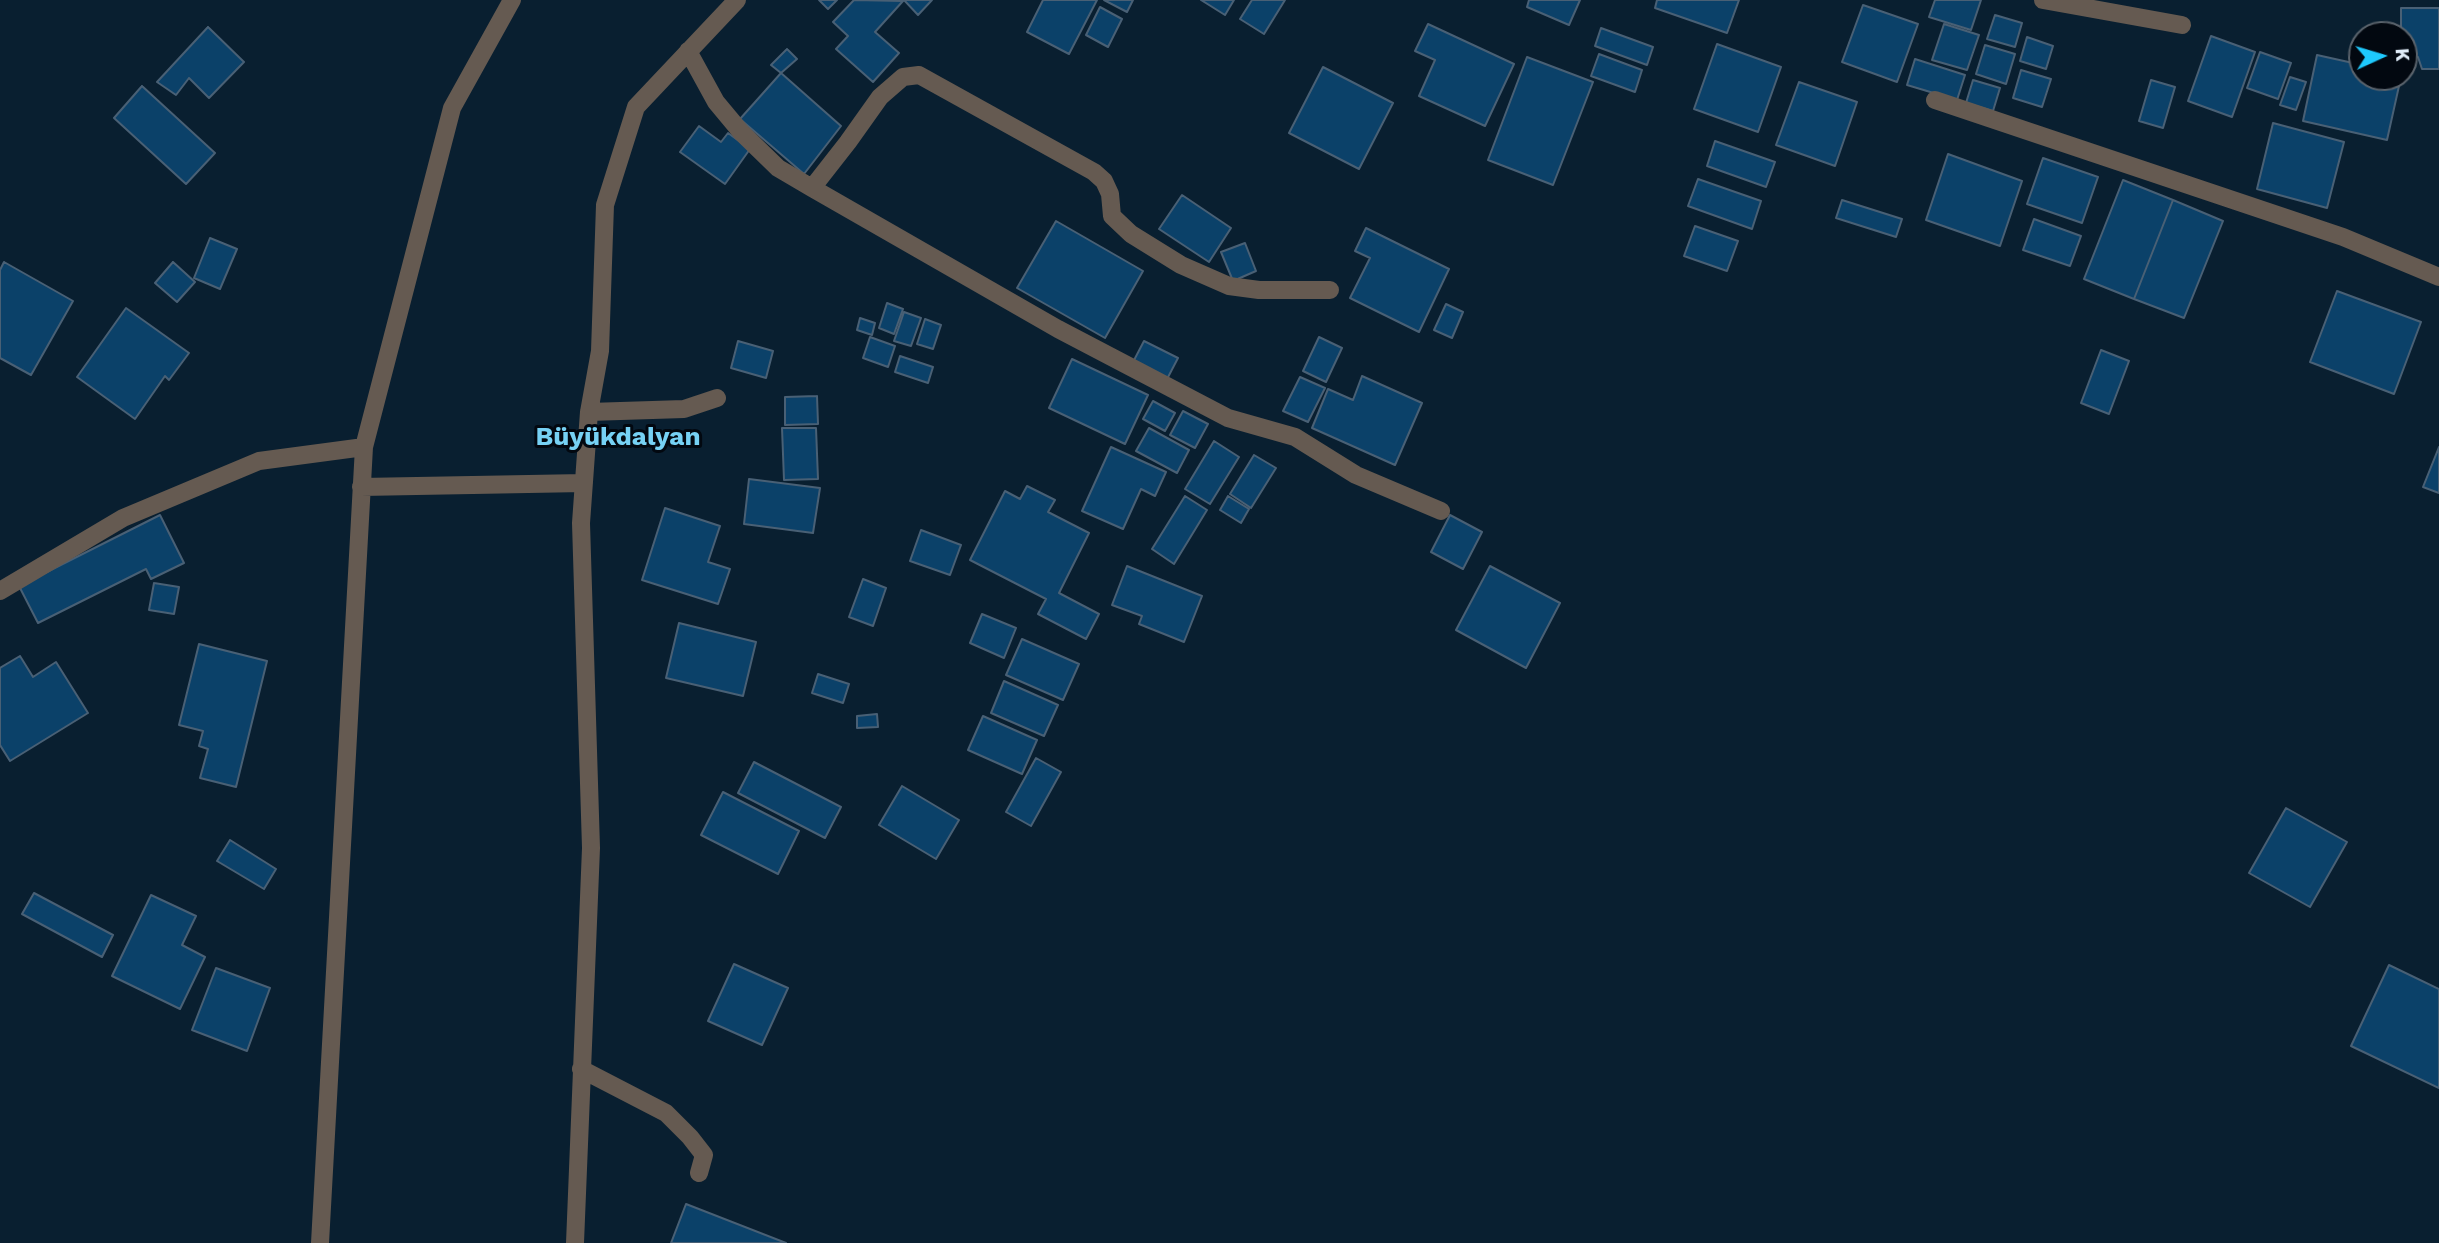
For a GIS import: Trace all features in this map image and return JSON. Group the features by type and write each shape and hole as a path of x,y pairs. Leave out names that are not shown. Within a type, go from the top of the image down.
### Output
{"street":[{"path":"320,1243 364,447 452,108 512,0"},
{"path":"575,1243 591,848 582,523 589,412 600,351 605,205 636,107 737,0"},
{"path":"2043,0 2182,25"},
{"path":"688,51 716,102 741,132 779,167 812,188 1058,329 1228,418 1295,437 1356,475 1441,511"},
{"path":"812,188 880,97 903,77 919,75 1094,172 1104,181 1110,194 1112,216 1131,234 1181,265 1229,286 1259,290 1330,290"},
{"path":"1935,100 2343,237 2439,277"},
{"path":"589,412 684,409 717,398"},
{"path":"0,591 123,518 259,461 364,447"},
{"path":"361,486 584,483"},
{"path":"581,1069 666,1113 704,1155 699,1173"}],"building":[{"path":"819,0 837,0 828,9"},
{"path":"854,0 903,1 875,32 899,53 873,82 836,49 848,36 833,22"},
{"path":"904,0 932,0 918,15"},
{"path":"1043,0 1097,0 1069,54 1027,32"},
{"path":"1104,0 1133,0 1127,12"},
{"path":"1201,0 1234,0 1225,15"},
{"path":"1252,0 1285,0 1264,34 1240,19"},
{"path":"1529,0 1580,0 1569,25 1527,7"},
{"path":"1657,0 1739,0 1727,33 1655,8"},
{"path":"1935,0 1981,0 1971,30 1929,17"},
{"path":"1863,5 1918,24 1897,82 1842,62"},
{"path":"1100,7 1122,19 1108,47 1086,35"},
{"path":"2401,8 2439,8 2439,69 2422,69 2418,57 2418,21 2401,21"},
{"path":"1995,15 2022,23 2015,47 1987,39"},
{"path":"1428,24 1514,64 1485,126 1419,96 1435,60 1415,51"},
{"path":"1944,24 1979,35 1967,70 1932,60"},
{"path":"208,27 244,62 209,98 189,78 176,95 157,82"},
{"path":"1601,28 1653,47 1647,65 1595,46"},
{"path":"2211,36 2255,52 2232,117 2188,101"},
{"path":"2027,37 2053,46 2046,69 2020,61"},
{"path":"1717,44 1781,67 1758,132 1694,109"},
{"path":"1985,45 2015,54 2006,84 1976,74"},
{"path":"787,49 797,59 781,73 771,65"},
{"path":"2260,52 2291,63 2278,99 2247,88"},
{"path":"1599,54 1642,70 1635,92 1591,76"},
{"path":"2317,55 2348,62 2348,91 2398,91 2387,140 2303,121"},
{"path":"1527,57 1593,82 1553,185 1488,160"},
{"path":"1915,59 1965,75 1957,100 1907,85"},
{"path":"1323,67 1393,103 1359,169 1289,133"},
{"path":"2021,70 2051,79 2042,107 2013,98"},
{"path":"781,73 841,126 804,174 740,119"},
{"path":"2290,77 2306,82 2296,110 2280,105"},
{"path":"1973,80 2000,88 1993,111 1966,103"},
{"path":"2151,80 2175,87 2163,128 2139,121"},
{"path":"1799,82 1857,102 1835,166 1776,145"},
{"path":"142,86 215,153 186,184 114,118"},
{"path":"2273,123 2344,142 2327,208 2257,189"},
{"path":"699,126 721,142 728,133 750,149 725,184 680,152"},
{"path":"1715,141 1775,162 1766,187 1707,166"},
{"path":"1948,154 2022,181 2000,246 1926,220"},
{"path":"2043,158 2098,177 2082,223 2027,204"},
{"path":"1698,179 1761,201 1752,229 1688,206"},
{"path":"2123,180 2173,200 2134,299 2084,279"},
{"path":"1182,195 1231,228 1209,262 1159,229"},
{"path":"1842,200 1902,219 1896,237 1836,218"},
{"path":"2173,200 2223,221 2184,318 2134,299"},
{"path":"2034,219 2081,236 2070,266 2023,250"},
{"path":"1056,221 1143,271 1105,338 1017,288"},
{"path":"1695,226 1738,241 1727,271 1684,256"},
{"path":"1366,228 1449,269 1419,332 1350,298 1370,258 1355,251"},
{"path":"210,238 237,249 220,289 194,278"},
{"path":"1245,243 1256,271 1233,281 1221,252"},
{"path":"4,262 73,301 31,375 0,358 0,270"},
{"path":"173,262 195,282 177,302 155,283"},
{"path":"2337,291 2421,322 2394,394 2310,362"},
{"path":"887,303 903,309 894,334 879,328"},
{"path":"1446,304 1463,312 1452,338 1434,330"},
{"path":"126,308 189,353 169,380 165,376 135,419 77,377"},
{"path":"904,312 921,318 911,346 894,341"},
{"path":"860,318 875,323 872,335 857,330"},
{"path":"925,319 941,325 933,349 917,344"},
{"path":"870,337 895,346 888,367 863,358"},
{"path":"1319,337 1342,348 1326,382 1303,371"},
{"path":"738,341 773,351 766,378 731,368"},
{"path":"1144,341 1178,358 1166,381 1132,364"},
{"path":"2101,350 2129,361 2109,414 2081,403"},
{"path":"900,356 933,367 928,383 895,372"},
{"path":"1072,359 1148,395 1125,444 1049,408"},
{"path":"1362,376 1422,403 1395,465 1312,428 1328,389 1353,400"},
{"path":"1300,377 1325,388 1308,422 1283,411"},
{"path":"817,396 818,424 785,425 785,397"},
{"path":"1153,401 1175,413 1165,431 1143,419"},
{"path":"1183,411 1208,424 1195,448 1170,435"},
{"path":"782,428 816,428 818,479 784,480"},
{"path":"1149,428 1189,450 1177,473 1136,451"},
{"path":"1214,441 1239,457 1210,504 1185,489"},
{"path":"1111,447 1166,472 1155,496 1141,489 1123,529 1082,511"},
{"path":"2439,447 2439,493 2423,487"},
{"path":"1254,455 1276,468 1251,508 1230,494"},
{"path":"749,479 820,488 813,533 744,524"},
{"path":"1027,486 1055,500 1048,512 1089,533 1059,593 1099,614 1086,639 1038,614 1046,599 970,560 1005,491 1020,499"},
{"path":"1185,496 1207,510 1174,564 1152,549"},
{"path":"1228,496 1249,509 1241,523 1220,510"},
{"path":"665,508 720,526 708,562 730,569 718,604 642,580"},
{"path":"160,515 184,563 151,579 146,569 38,623 19,586"},
{"path":"1450,515 1482,532 1463,569 1431,552"},
{"path":"921,530 961,545 950,575 910,561"},
{"path":"1127,566 1202,596 1184,642 1139,624 1142,616 1112,605"},
{"path":"1490,566 1560,603 1526,668 1456,630"},
{"path":"863,579 886,588 873,626 849,617"},
{"path":"154,583 179,587 174,614 149,610"},
{"path":"982,614 1016,628 1004,658 970,643"},
{"path":"679,623 756,642 743,696 666,678"},
{"path":"1022,639 1079,664 1063,700 1006,675"},
{"path":"199,644 267,661 236,787 200,778 208,749 199,746 203,731 179,725"},
{"path":"20,656 33,677 56,662 88,713 10,761 0,745 0,668"},
{"path":"818,674 849,684 843,703 812,693"},
{"path":"1004,681 1058,705 1044,736 991,713"},
{"path":"877,714 878,727 857,728 857,716"},
{"path":"983,716 1037,740 1022,774 968,750"},
{"path":"1036,758 1061,772 1031,826 1006,812"},
{"path":"754,762 841,807 825,838 738,793"},
{"path":"902,786 959,820 936,859 879,825"},
{"path":"723,792 799,831 778,874 701,835"},
{"path":"2286,808 2347,842 2310,907 2249,873"},
{"path":"230,840 276,869 264,889 217,861"},
{"path":"34,893 113,935 102,957 22,914"},
{"path":"151,895 196,916 182,945 205,957 180,1009 112,976"},
{"path":"734,964 788,988 762,1045 708,1021"},
{"path":"2389,965 2439,989 2439,1088 2351,1046"},
{"path":"216,968 270,988 247,1051 192,1030"},
{"path":"686,1204 786,1243 671,1243"}],"district":[{"name":"Büyükdalyan","path":"618,437"}]}
